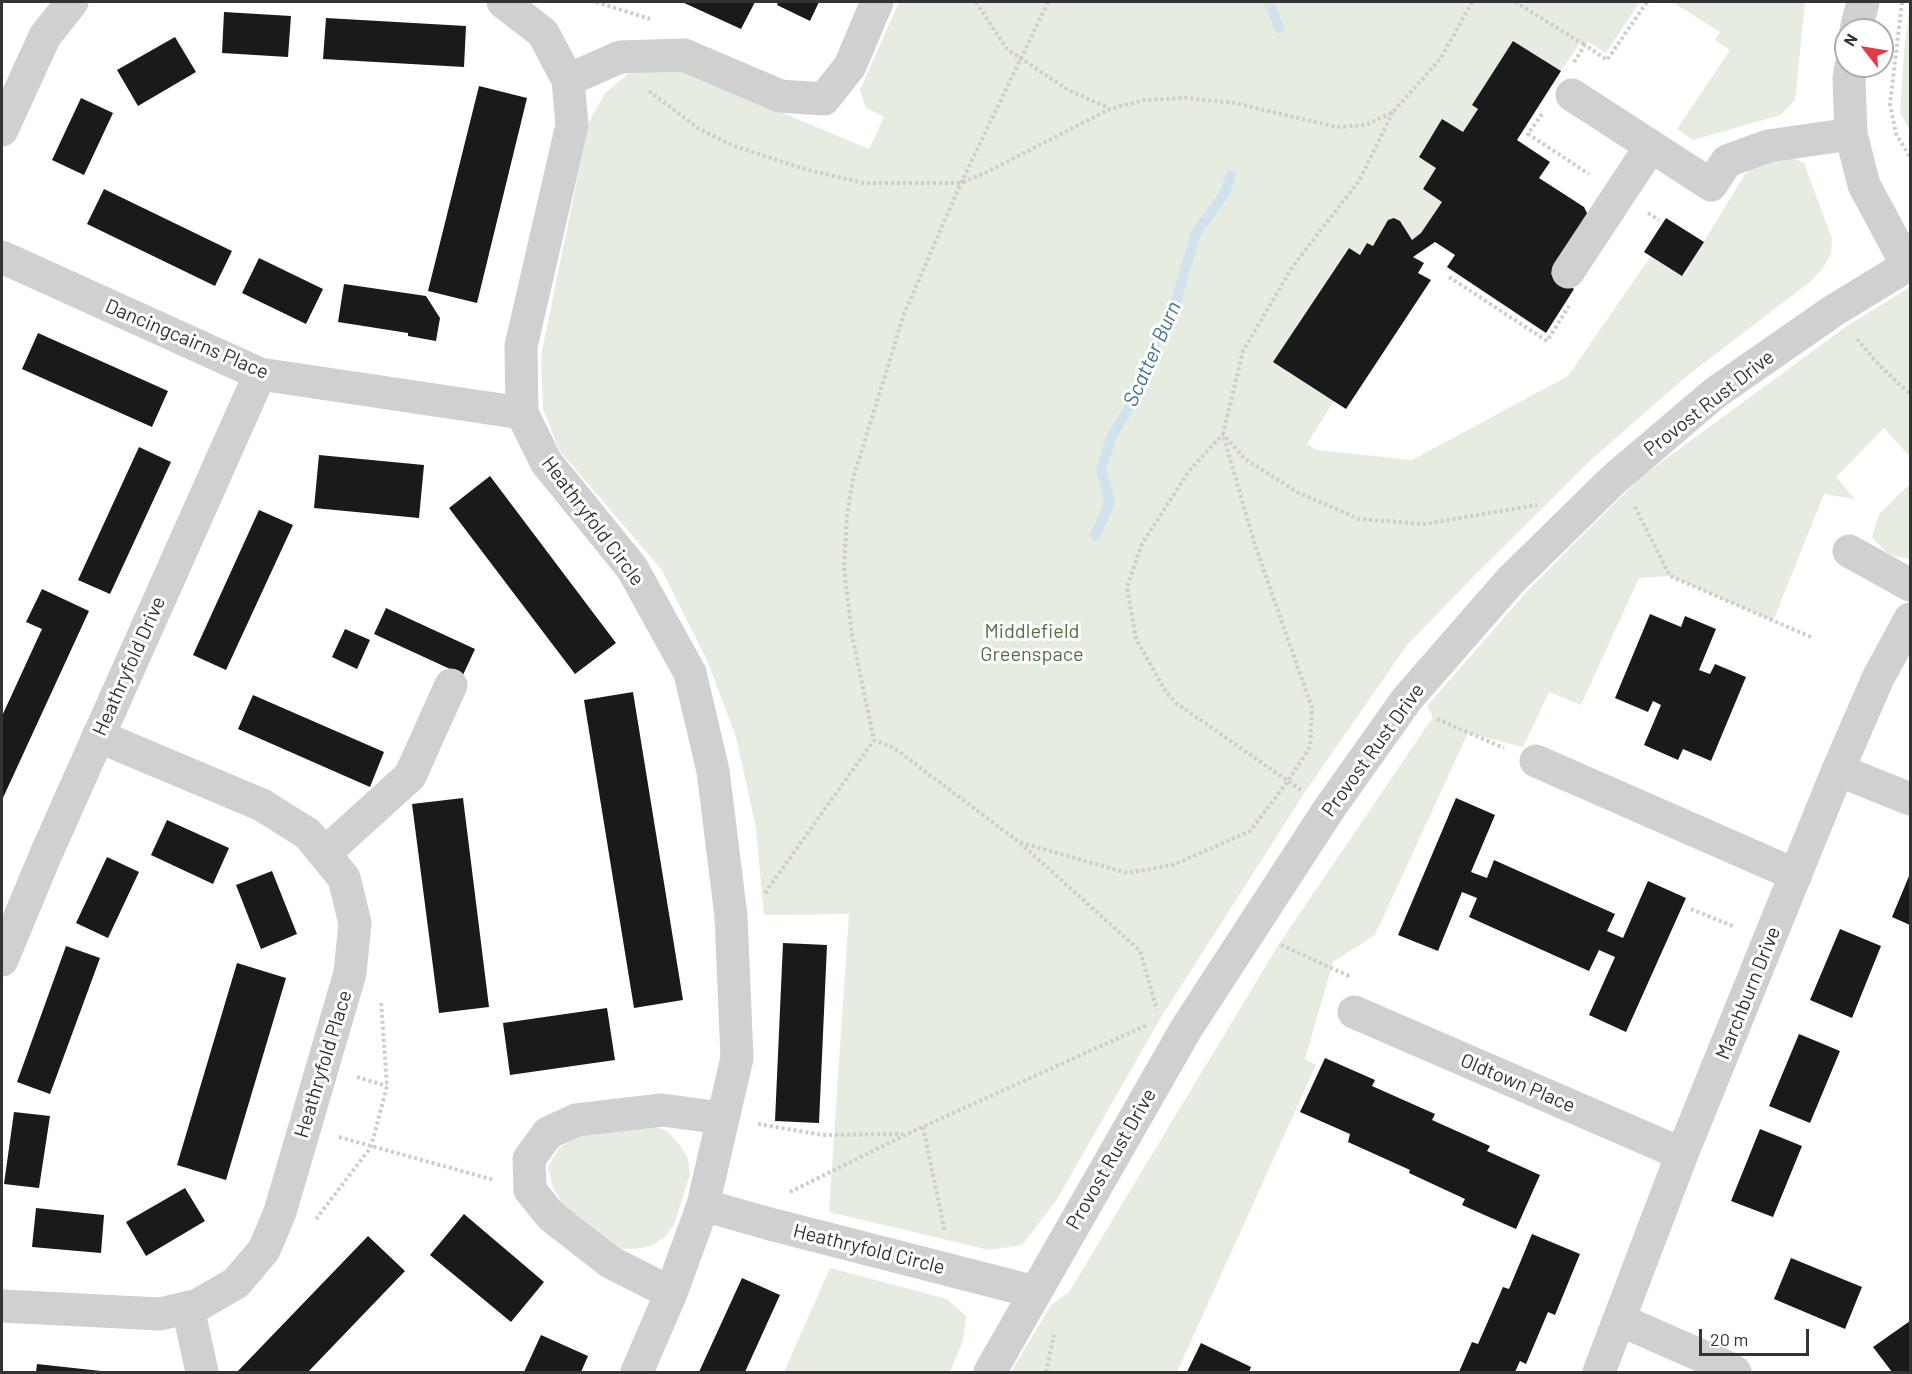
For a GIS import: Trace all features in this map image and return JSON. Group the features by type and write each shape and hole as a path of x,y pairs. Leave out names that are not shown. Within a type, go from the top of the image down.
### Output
{"street":[{"path":"2,130 45,36 72,2"},
{"name":"Heathryfold Circle","path":"503,2 543,33 568,80 572,125 521,346 522,413 546,462 632,568 690,673 713,771 731,916 737,1058 703,1205 672,1293 637,1372"},
{"path":"568,80 620,57 684,55 780,96 824,99 850,66 877,2"},
{"path":"1859,18 1863,2"},
{"path":"1849,78 1851,134 1864,185 1909,265"},
{"path":"1572,95 1711,185 1727,161 1768,146 1851,134"},
{"path":"1568,272 1651,146"},
{"name":"Dancingcairns Place","path":"2,258 260,374 522,413"},
{"name":"Provost Rust Drive","path":"990,1372 1035,1292 1173,1024 1407,699 1510,581 1614,479 1714,393 1833,311 1909,265"},
{"name":"Heathryfold Drive","path":"2,960 98,736 260,374"},
{"path":"1849,551 1911,585"},
{"name":"Marchburn Drive","path":"1599,1372 1682,1154 1838,770 1878,678 1911,619"},
{"path":"324,854 410,776 451,685"},
{"name":"Heathryfold Place","path":"2,1306 160,1314 198,1305 236,1283 264,1250 280,1212 350,974 355,923 344,878 308,834 262,806 98,736"},
{"path":"1536,761 1796,875"},
{"path":"1838,770 1911,799"},
{"name":"Oldtown Place","path":"1354,1012 1682,1154"},
{"path":"672,1293 610,1262 551,1216 530,1190 529,1159 548,1133 576,1120 662,1110 722,1118"},
{"name":"Heathryfold Circle","path":"703,1205 1035,1292"},
{"path":"188,1308 202,1372"},
{"path":"1620,1320 1735,1372"}],"path":[{"path":"976,2 1007,49 1068,90 1110,109"},
{"path":"731,916 762,896 874,740 852,635 844,568 853,479 904,314 961,183 1048,2"},
{"path":"1329,809 1176,704 1166,692 1136,639 1127,587 1142,544 1189,471 1223,434 1243,351 1293,266 1359,181 1393,112 1441,58 1472,2"},
{"path":"1515,2 1585,45"},
{"path":"1902,2 1890,104 1896,134 1911,157"},
{"path":"620,57 628,74 699,129 735,146 808,171 864,183 961,183 1110,109 1144,100 1186,98 1234,103 1336,127 1366,125 1393,112"},
{"path":"1833,311 1879,364 1911,394"},
{"path":"1223,434 1245,459 1299,493 1359,519 1425,524 1548,503"},
{"path":"1019,842 1127,873 1173,865 1250,831 1288,782 1310,747 1312,708 1254,542 1223,434"},
{"path":"1614,479 1632,501 1670,576 1811,637"},
{"path":"1407,699 1433,717 1497,745"},
{"path":"770,1224 778,1198 906,1134 1173,1024 1140,951 1019,842 894,748 874,740"},
{"path":"1691,909 1769,940"},
{"path":"1316,960 1331,967"},
{"path":"316,1220 371,1147 387,1086 380,994"},
{"path":"722,1118 823,1135 906,1134"},
{"path":"304,1127 530,1190"},
{"path":"923,1127 946,1240 939,1267"}],"green space":[{"name":"Middlefield Greenspace","path":"899,2 1640,2 1606,53 1588,42 1585,45 1580,43 1561,71 1513,41 1472,105 1478,109 1463,132 1442,120 1419,156 1436,168 1423,189 1442,202 1421,233 1412,240 1400,221 1394,218 1388,221 1373,246 1367,243 1360,255 1348,248 1273,362 1334,401 1307,444 1317,450 1412,460 1568,376 1651,256 1683,276 1745,174 1756,164 1790,157 1804,163 1832,239 1831,254 1823,268 1810,282 1688,375 1593,458 1407,645 1305,792 1160,1019 1056,1201 1022,1245 989,1250 829,1212 849,914 764,915 756,828 736,737 707,660 661,569 559,450 543,409 541,356 589,122 605,93 628,74 676,68 869,149 884,117 866,108 860,90"},
{"path":"1672,2 1805,2 1795,100 1781,115 1693,140 1677,129 1730,50 1715,40 1720,32"},
{"path":"1910,2 1910,130 1900,113"},
{"path":"1910,287 1910,457 1884,428 1836,477 1855,499 1824,494 1773,621 1670,576 1639,578 1581,705 1549,692 1523,747 1468,733 1375,935 1333,962 1305,1059 1316,1065 1177,1372 1011,1372 1051,1305 1069,1292 1279,944 1433,717 1427,706 1531,587 1641,477 1847,326"},
{"path":"1910,484 1910,559 1889,555 1872,537 1879,514"},
{"path":"650,1125 667,1131 679,1144 688,1158 690,1174 674,1225 664,1238 650,1246 618,1249 565,1208 553,1188 548,1167 559,1148 578,1136"},
{"path":"830,1268 947,1299 966,1316 963,1341 950,1372 784,1372"}],"building":[{"path":"682,2 755,2 741,29"},
{"path":"778,2 819,2 810,21 777,5"},
{"path":"224,12 291,16 288,57 222,53"},
{"path":"326,18 466,26 464,67 323,59"},
{"path":"175,37 196,72 138,106 117,70"},
{"path":"1513,41 1561,71 1517,140 1550,162 1539,178 1584,207 1587,213 1586,219 1551,274 1574,289 1546,333 1447,267 1455,255 1435,242 1413,257 1424,263 1418,273 1431,280 1346,409 1273,362 1349,248 1360,255 1367,243 1373,246 1388,220 1394,218 1400,221 1412,240 1421,233 1442,202 1423,189 1436,168 1419,157 1442,119 1463,132 1478,109 1472,105"},
{"path":"479,86 527,98 477,303 428,291"},
{"path":"81,98 113,113 84,175 52,160"},
{"path":"104,189 232,251 215,286 87,224"},
{"path":"1666,218 1704,242 1682,276 1644,252"},
{"path":"259,258 323,289 306,324 242,293"},
{"path":"344,284 426,296 440,318 436,341 408,336 408,333 338,322"},
{"path":"38,333 168,391 152,427 22,369"},
{"path":"139,447 171,462 110,594 78,580"},
{"path":"319,455 424,465 419,518 314,508"},
{"path":"490,476 616,643 575,674 449,508"},
{"path":"259,510 293,525 226,670 193,655"},
{"path":"42,589 89,611 2,800 2,716 42,629 26,622"},
{"path":"386,608 475,649 463,675 374,634"},
{"path":"1650,614 1681,627 1685,616 1716,629 1699,670 1710,674 1715,664 1746,677 1711,761 1683,749 1678,760 1644,745 1661,705 1653,701 1648,712 1615,698"},
{"path":"345,629 370,640 357,669 332,657"},
{"path":"633,692 683,1000 634,1008 584,700"},
{"path":"253,695 384,752 370,787 238,729"},
{"path":"463,798 489,1007 439,1013 412,804"},
{"path":"1456,798 1495,815 1471,872 1487,878 1494,860 1615,914 1607,931 1623,938 1648,881 1686,898 1626,1032 1589,1015 1615,957 1599,950 1589,971 1469,917 1477,898 1462,892 1438,951 1398,935"},
{"path":"167,820 229,848 213,884 151,855"},
{"path":"107,857 139,872 108,938 76,923"},
{"path":"272,871 297,934 261,949 236,885"},
{"path":"1910,877 1910,925 1892,917"},
{"path":"1840,929 1881,946 1852,1018 1810,1000"},
{"path":"783,943 827,945 819,1123 775,1121"},
{"path":"66,946 100,958 50,1094 17,1082"},
{"path":"237,963 286,978 226,1180 177,1165"},
{"path":"607,1008 615,1060 510,1075 503,1023"},
{"path":"1799,1034 1840,1051 1810,1123 1769,1106"},
{"path":"1325,1058 1375,1080 1372,1086 1435,1114 1432,1120 1490,1146 1487,1151 1540,1175 1516,1229 1462,1205 1465,1199 1409,1173 1410,1170 1348,1142 1350,1134 1300,1112"},
{"path":"14,1112 50,1116 39,1188 4,1184"},
{"path":"1760,1129 1802,1146 1773,1217 1731,1201"},
{"path":"185,1188 205,1221 146,1256 126,1222"},
{"path":"36,1208 104,1215 101,1253 32,1247"},
{"path":"464,1214 544,1282 511,1322 430,1255"},
{"path":"1532,1234 1580,1254 1555,1315 1548,1312 1526,1364 1520,1361 1515,1372 1459,1372 1472,1342 1478,1344 1503,1287 1509,1289"},
{"path":"368,1236 405,1271 308,1372 237,1372"},
{"path":"1791,1258 1862,1287 1845,1329 1774,1299"},
{"path":"742,1278 780,1295 745,1372 699,1372"},
{"path":"1910,1321 1910,1372 1892,1372 1873,1347"},
{"path":"541,1335 588,1356 581,1372 524,1372"},
{"path":"1201,1343 1251,1367 1249,1372 1187,1372"},
{"path":"37,1364 101,1371 101,1372 36,1372"}],"waterway":[{"name":"Scatter Burn","path":"1269,2 1279,28"},
{"name":"Scatter Burn","path":"1095,536 1110,501 1101,471 1112,436 1140,390 1157,336 1175,304 1196,233 1225,193 1231,175"}]}
